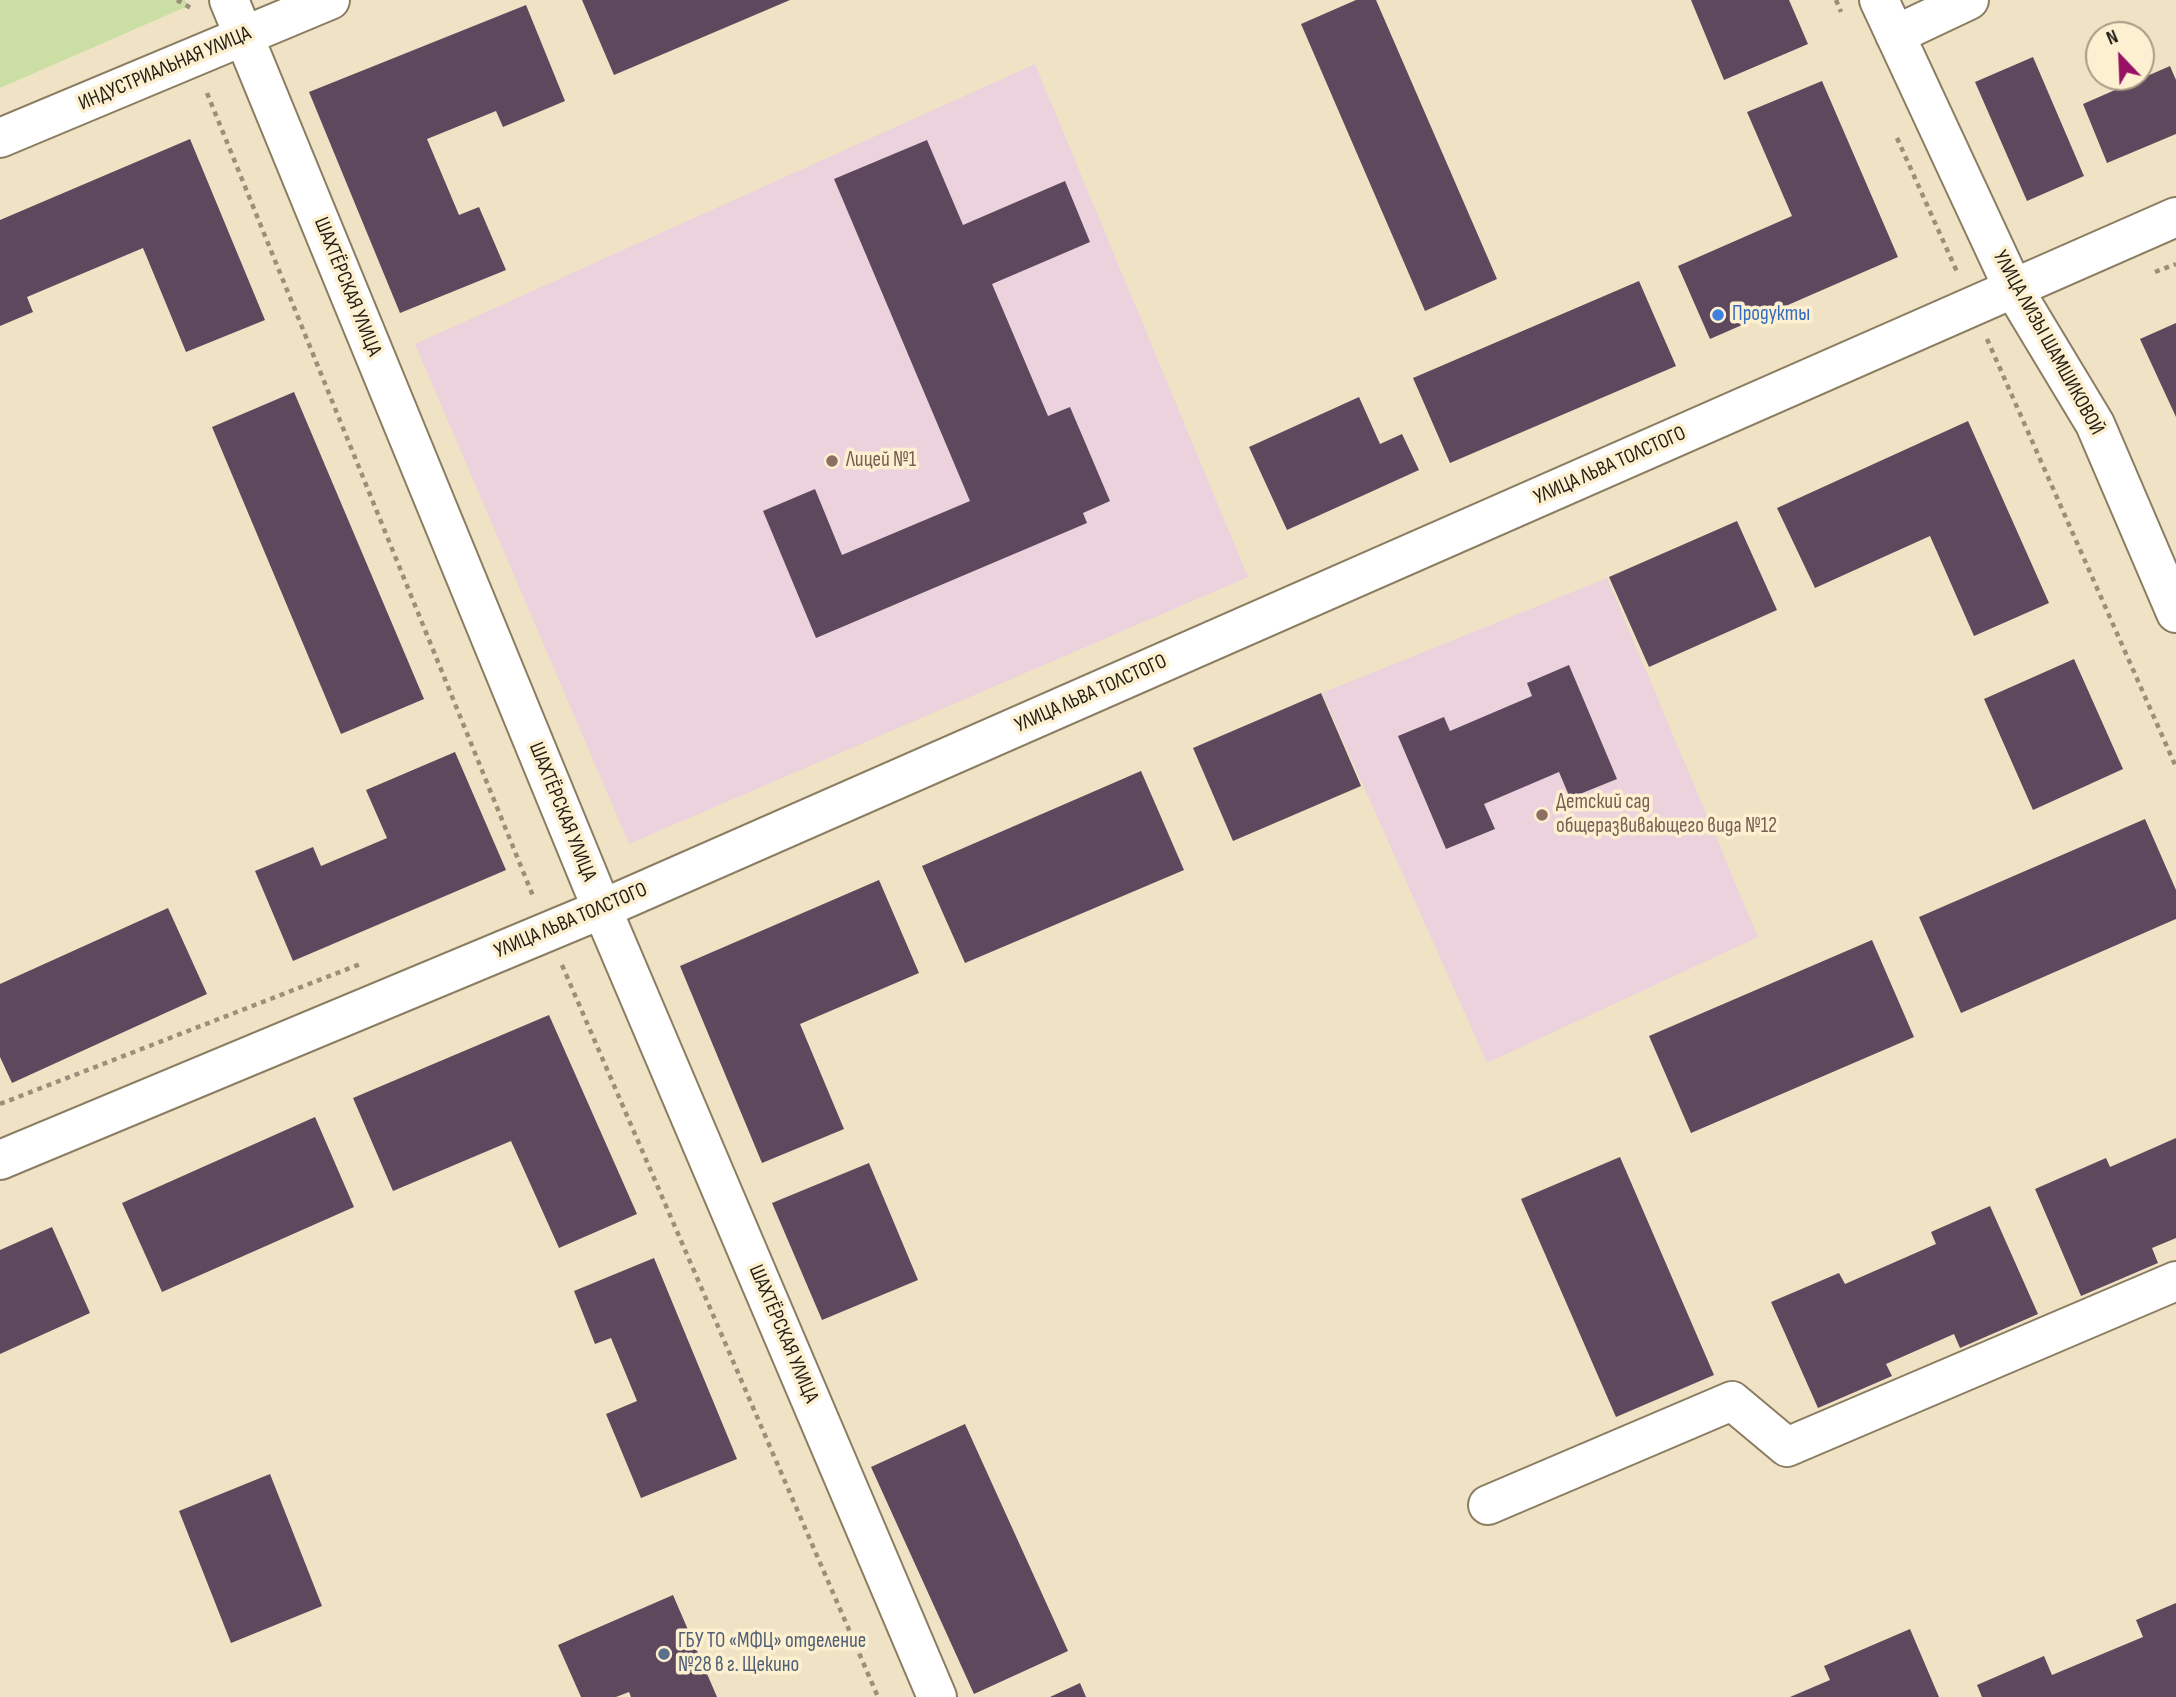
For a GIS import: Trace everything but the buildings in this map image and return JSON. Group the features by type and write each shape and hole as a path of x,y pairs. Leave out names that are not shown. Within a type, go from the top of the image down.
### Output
{"street":[{"name":"ШАХТЁРСКАЯ УЛИЦА","path":"229,0 602,909 937,1697"},
{"name":"ИНДУСТРИАЛЬНАЯ УЛИЦА","path":"0,138 330,0"},
{"name":"УЛИЦА ЛИЗЫ ШАМШИКОВОЙ","path":"1879,0 2013,288 2095,424 2176,613"},
{"path":"1895,35 1969,0"},
{"name":"УЛИЦА ЛЬВА ТОЛСТОГО","path":"0,1160 602,909 2176,217"},
{"path":"1488,1505 1732,1401 1787,1447 2176,1282"}],"path":[{"path":"1836,0 1841,13"},
{"path":"192,8 192,58 534,897 521,902"},
{"path":"1892,125 2176,767"},
{"path":"548,932 878,1697"},
{"path":"0,1104 365,963"}],"shaded area":[{"name":"Лицей №1","path":"1035,64 1248,577 629,844 415,344"},
{"name":"Детский сад общеразвивающего вида №12","path":"1607,578 1758,937 1487,1063 1322,693"}],"green space":[{"path":"0,0 185,0 188,6 0,88"}],"place":[{"name":"Продукты","path":"1718,315"},
{"name":"Лицей №1","path":"832,461"},
{"name":"Детский сад общеразвивающего вида №12","path":"1542,815"},
{"name":"ГБУ ТО «МФЦ» отделение №28 в г. Щекино","path":"664,1654"}]}
